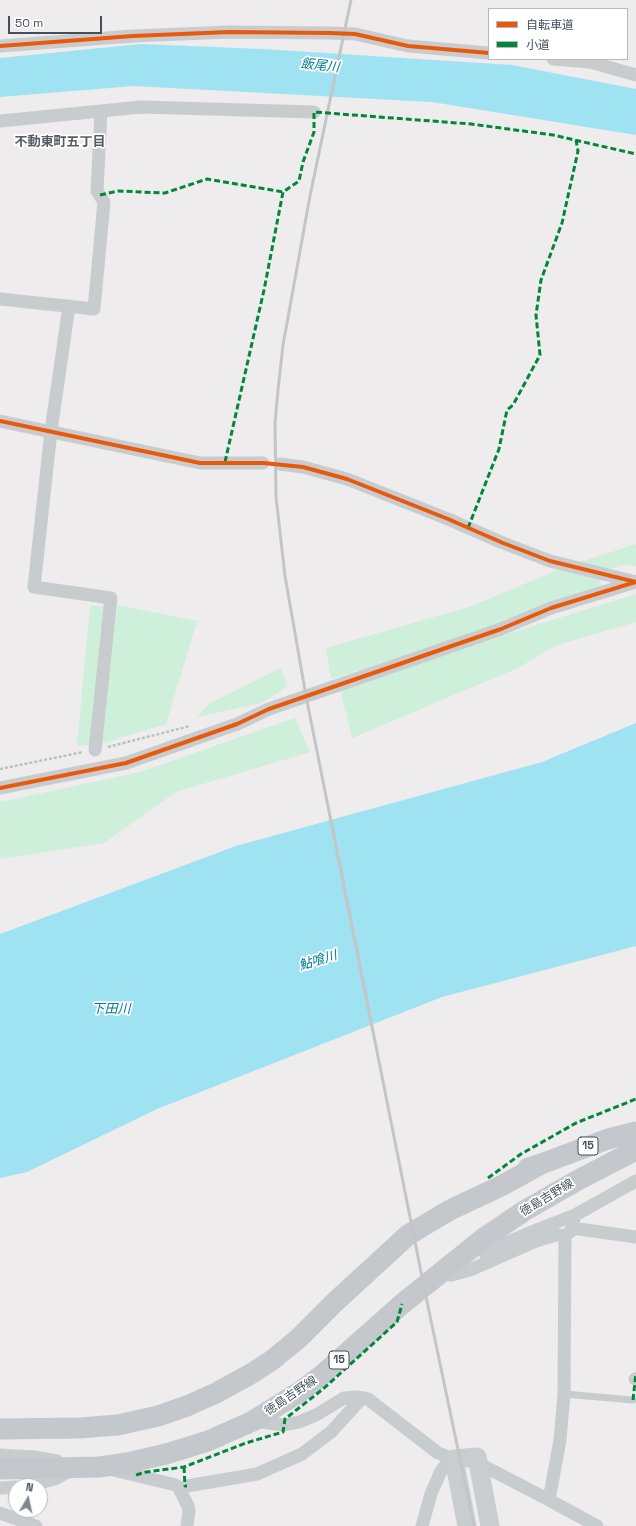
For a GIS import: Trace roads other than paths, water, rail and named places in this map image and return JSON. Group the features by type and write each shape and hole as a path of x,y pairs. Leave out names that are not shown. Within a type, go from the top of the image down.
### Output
{"main road":[{"name":"15","path":"0,1429 79,1428 118,1425 158,1416 187,1406 223,1390 271,1361 299,1338 335,1302 379,1245 402,1224 430,1206 459,1190 488,1178 541,1164 608,1139 636,1132"},
{"name":"徳島吉野線","path":"0,1469 99,1467 127,1463 166,1454 208,1441 253,1421 301,1391 321,1376 402,1304 484,1238 524,1211 578,1180 636,1150"}],"street":[{"path":"0,46 87,39 207,33 330,33 355,34 408,46 488,53"},
{"path":"565,60 590,62 636,75"},
{"path":"0,121 141,106 314,112"},
{"path":"0,299 94,309 104,202 97,191 101,111"},
{"path":"68,306 51,431 34,587 111,598 95,750"},
{"path":"0,421 200,463 262,463"},
{"path":"280,464 303,467 347,479 550,561 636,582"},
{"path":"0,788 126,764 237,724 269,709 501,629 551,608 636,582"},
{"path":"470,1270 481,1258 506,1243 539,1228 575,1215 636,1181"},
{"path":"549,1500 560,1440 564,1394 568,1232 575,1215"},
{"path":"439,1274 452,1275 470,1270 536,1241 568,1232 636,1237"},
{"path":"253,1421 284,1425 299,1422 316,1415 344,1398 358,1397 368,1399 438,1454 454,1458 477,1460 597,1526"},
{"path":"187,1486 256,1474 302,1454 331,1432 362,1398"},
{"path":"0,1455 34,1457 57,1461 75,1468"},
{"path":"422,1526 431,1494 440,1474 447,1463 454,1458"},
{"path":"454,1458 467,1526"},
{"path":"477,1460 490,1526"},
{"path":"99,1467 176,1485 188,1506 187,1526"},
{"path":"48,1481 55,1479 75,1468"},
{"path":"0,1513 36,1526"}],"lane":[{"path":"564,1394 633,1400"}],"water":[{"name":"飯尾川","path":"141,44 263,49 512,65 636,89 636,135 432,102 134,86 0,97 0,58"},
{"name":"下田川","path":"636,723 636,946 442,997 157,1109 27,1172 0,1178 0,934 236,846 542,762"}],"railway":[{"path":"351,0 310,196 283,345 275,423 276,497 285,576 306,696 424,1287 474,1526"}],"district":[{"name":"不動東町五丁目","path":"60,142"}],"water label":[{"name":"鮎喰川","path":"318,961"}]}
